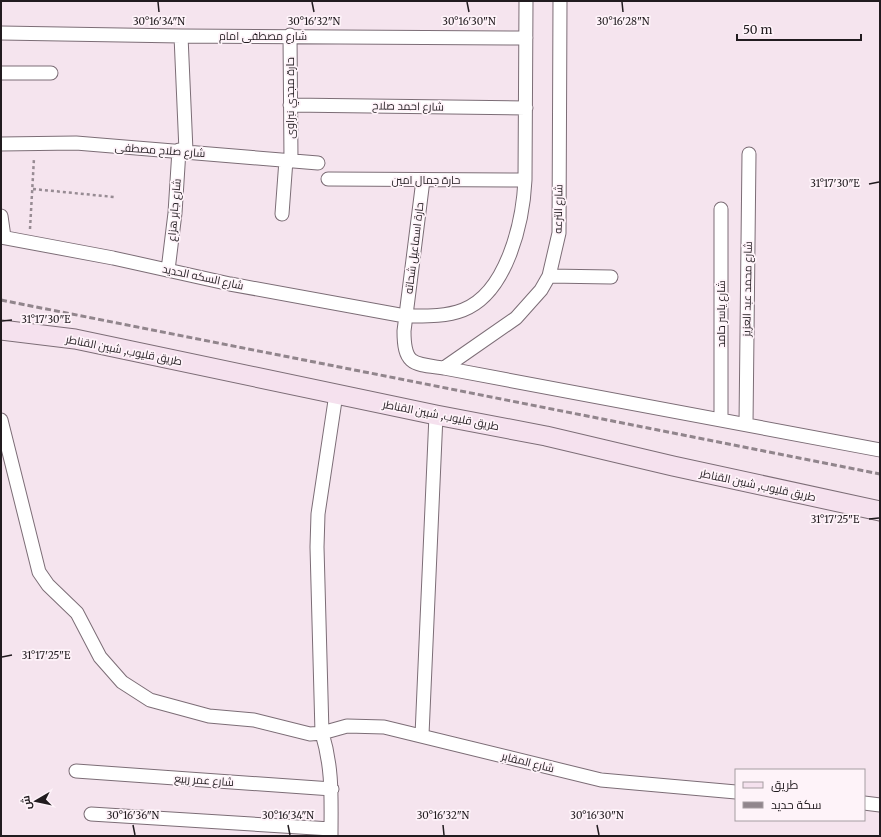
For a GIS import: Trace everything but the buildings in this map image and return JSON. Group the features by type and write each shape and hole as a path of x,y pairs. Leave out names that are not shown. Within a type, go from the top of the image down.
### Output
{"main road":[{"name":"طريق قليوب, شبين القناطر","path":"1,330 75,339 436,415 546,436 673,466 880,511"}],"street":[{"path":"405,316 431,316 463,310 477,302 502,271 515,242 524,204 526,1"},
{"name":"شارع الترعه","path":"444,368 516,318 533,299 548,276 559,233 560,1"},
{"name":"شارع مصطفى امام","path":"1,33 181,36 526,38"},
{"name":"شارع جابر هزاع","path":"168,270 182,151 181,36"},
{"name":"حارة مجدي نبراوى","path":"282,214 289,160 290,36"},
{"path":"1,73 51,73"},
{"name":"شارع احمد صلاح","path":"290,105 526,108"},
{"name":"شارع صلاح مصطفى","path":"1,144 35,143 182,151 318,163"},
{"name":"شارع محمد عبد العزيز","path":"746,424 749,154"},
{"name":"حارة جمال امين","path":"328,179 525,180"},
{"name":"حارة اسماعيل شحاته","path":"423,180 405,316 404,342 411,361 416,364 444,368"},
{"name":"شارع ياسر حامد","path":"721,209 721,419"},
{"path":"1,216 3,237"},
{"name":"شارع السكه الحديد","path":"3,237 230,284 405,316"},
{"path":"548,276 611,277"},
{"path":"444,368 880,450"},
{"path":"91,814 331,833 332,789 329,755 322,733 316,547 318,514 336,394"},
{"path":"422,735 436,415"},
{"name":"شارع المقابر","path":"1,420 39,572 48,585 77,613 100,657 122,682 150,700 209,716 254,720 310,734 322,733 347,726 361,725 384,727 422,735 601,780 735,792"},
{"name":"شارع عمر ربيع","path":"76,771 332,789"},
{"path":"865,803 880,805"}],"path":[{"path":"29,242 35,143"},
{"path":"33,189 114,197"}],"railway":[{"path":"1,300 880,474"}]}
